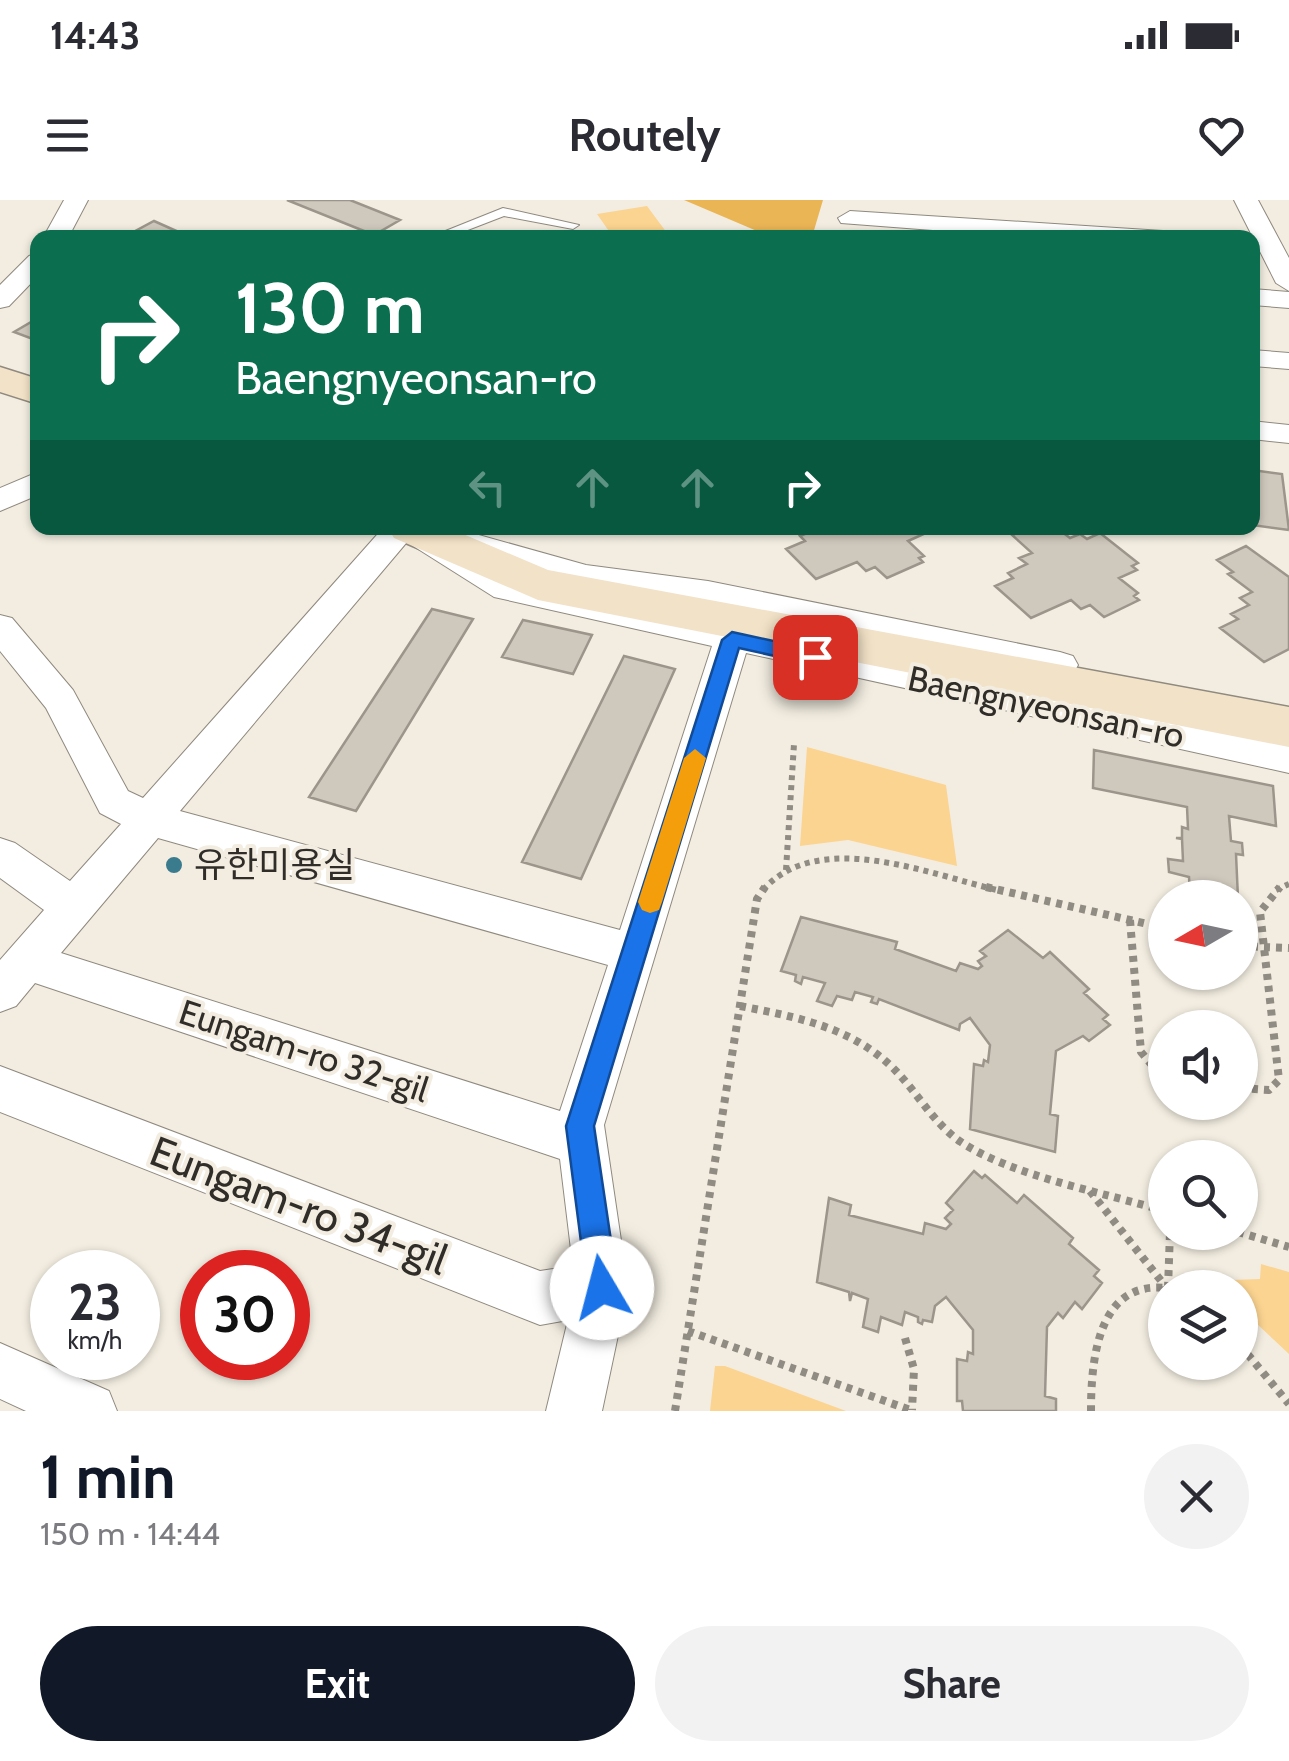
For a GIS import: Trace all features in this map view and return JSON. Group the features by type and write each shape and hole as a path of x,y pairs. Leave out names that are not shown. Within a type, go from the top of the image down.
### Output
{"main road":[{"path":"0,379 30,389"},
{"name":"Baengnyeonsan-ro","path":"424,535 538,584 1289,728"}],"street":[{"path":"59,230 76,200"},
{"path":"1246,200 1256,230"},
{"path":"849,218 1037,230"},
{"path":"1261,244 1289,282"},
{"path":"0,300 30,269"},
{"path":"1260,298 1289,300"},
{"path":"1260,358 1289,360"},
{"path":"1260,431 1289,434"},
{"path":"0,501 30,486"},
{"path":"13,976 402,535"},
{"name":"Baengnyeonsan-ro","path":"419,535 506,589 1289,758"},
{"name":"Baengnyeonsan-ro","path":"434,535 586,576 708,593 1289,716"},
{"path":"0,627 60,700 114,802 149,819 634,953"},
{"path":"574,1411 602,1288 580,1126 732,640"},
{"path":"0,856 73,907"},
{"name":"Eungam-ro 32-gil","path":"13,976 582,1142"},
{"name":"Eungam-ro 34-gil","path":"0,1089 540,1298 602,1288"},
{"path":"0,1371 89,1411"}],"lane":[{"path":"455,230 503,212 573,225"}],"path":[{"path":"786,870 794,744"},
{"path":"675,1411 757,900 766,882 786,870 826,858 849,856 1148,924"},
{"path":"1258,1089 1269,1090 1278,1080 1260,912 1266,898 1278,887 1289,884"},
{"path":"1130,920 1141,1052 1148,1060"},
{"path":"1258,948 1289,948"},
{"path":"740,1006 825,1023 849,1035 875,1052 954,1137 1000,1162 1148,1206"},
{"path":"1088,1188 1153,1270"},
{"path":"1258,1238 1289,1248"},
{"path":"1091,1411 1094,1361 1102,1331 1114,1306 1130,1288 1148,1283"},
{"path":"688,1331 912,1411 914,1369 905,1338"},
{"path":"1258,1367 1289,1404"}],"shaded area":[{"path":"684,200 823,200 814,230 755,230"},
{"path":"647,206 665,230 608,230 597,214"},
{"path":"807,747 946,785 957,866 848,840 800,846"},
{"path":"1261,1264 1289,1272 1289,1354 1258,1325"},
{"path":"715,1366 725,1366 846,1411 710,1411"}],"building":[{"path":"287,200 350,200 400,220 383,230 362,230"},
{"path":"154,221 174,230 137,230"},
{"path":"30,323 30,338 14,332"},
{"path":"1260,471 1282,474 1289,530 1260,526"},
{"path":"922,535 908,541 924,556 919,558 923,562 887,578 875,567 866,571 857,562 816,579 786,549 805,541 800,536"},
{"path":"1012,535 1081,535 1087,539 1103,535 1138,563 1132,566 1137,570 1119,578 1138,593 1134,596 1139,600 1104,617 1090,605 1081,609 1071,600 1031,618 995,586 1013,578 1008,573 1027,564 1019,558 1032,553"},
{"path":"1246,546 1289,577 1289,649 1264,662 1220,628 1238,619 1231,614 1249,605 1240,598 1252,592 1217,560"},
{"path":"432,609 473,619 356,811 309,797"},
{"path":"523,620 592,635 573,674 502,657"},
{"path":"624,656 675,669 581,879 522,862"},
{"path":"1094,750 1273,786 1276,826 1229,816 1231,841 1242,843 1243,855 1236,854 1237,880 1189,880 1169,872 1168,859 1183,861 1182,839 1176,838 1182,838 1182,827 1188,829 1187,807 1093,788"},
{"path":"801,917 897,942 895,949 956,971 960,963 978,969 982,966 978,961 986,956 980,951 1008,930 1043,958 1050,952 1089,989 1084,993 1108,1015 1103,1019 1110,1025 1089,1041 1083,1036 1056,1051 1050,1114 1058,1116 1055,1152 970,1129 974,1064 983,1066 984,1060 988,1062 990,1045 970,1018 960,1024 959,1030 879,999 877,1004 871,1002 873,997 855,992 852,1000 837,996 832,1006 817,1001 825,983 803,977 801,984 795,981 796,975 781,971"},
{"path":"974,1171 982,1178 985,1175 1017,1203 1024,1195 1073,1238 1069,1244 1099,1270 1094,1276 1102,1283 1082,1309 1075,1302 1063,1318 1058,1313 1047,1327 1045,1396 1056,1399 1056,1411 963,1411 962,1401 957,1401 957,1359 967,1361 968,1352 973,1354 973,1330 946,1297 935,1306 932,1322 923,1320 922,1324 918,1317 905,1312 902,1325 881,1317 878,1332 863,1327 868,1299 852,1293 850,1301 849,1292 817,1282 829,1198 851,1205 849,1215 923,1234 925,1223 946,1229 951,1224 945,1218 953,1210 946,1203"}],"slow traffic":[{"path":"650,902 695,758"}],"place":[{"name":"유한미용실","path":"174,865"}],"route":[{"path":"602,1288 580,1126 732,640 815,657"}]}
